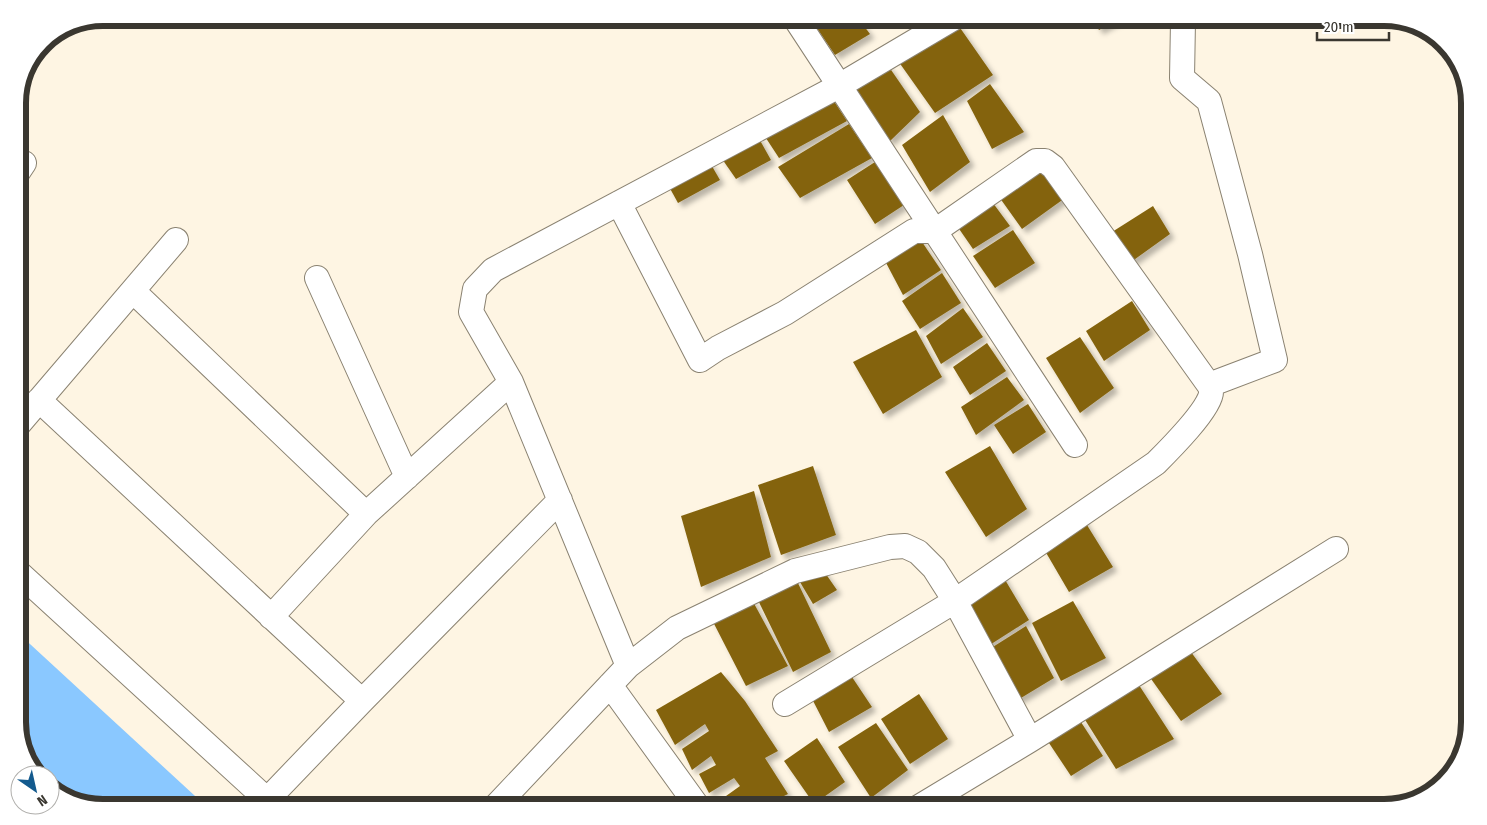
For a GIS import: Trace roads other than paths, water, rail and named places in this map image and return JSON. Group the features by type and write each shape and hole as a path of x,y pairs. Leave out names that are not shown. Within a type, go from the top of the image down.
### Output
{"street":[{"path":"800,26 1075,445"},
{"path":"628,666 511,382 471,312 475,289 493,270 839,86 940,26"},
{"path":"1183,26 1182,78 1209,101 1250,254 1275,360 1209,384"},
{"path":"619,203 700,360 718,348 785,313 914,231 935,231 1036,161 1046,161 1053,167 1209,384 1212,392 1209,401 1182,436 1156,463 955,601 785,704"},
{"path":"26,415 176,240"},
{"path":"316,278 407,477"},
{"path":"133,291 366,514"},
{"path":"271,617 366,514 511,382"},
{"path":"39,400 362,701"},
{"path":"275,799 362,701 560,500"},
{"path":"503,799 628,666 678,628 795,571 890,547 906,546 918,552 934,568 955,601 1030,740"},
{"path":"934,799 1336,549"},
{"path":"26,579 266,799"},
{"path":"610,686 692,799"}],"water":[{"path":"26,640 198,799 104,799 84,796 60,785 60,765 40,765 30,746 26,727"}]}
